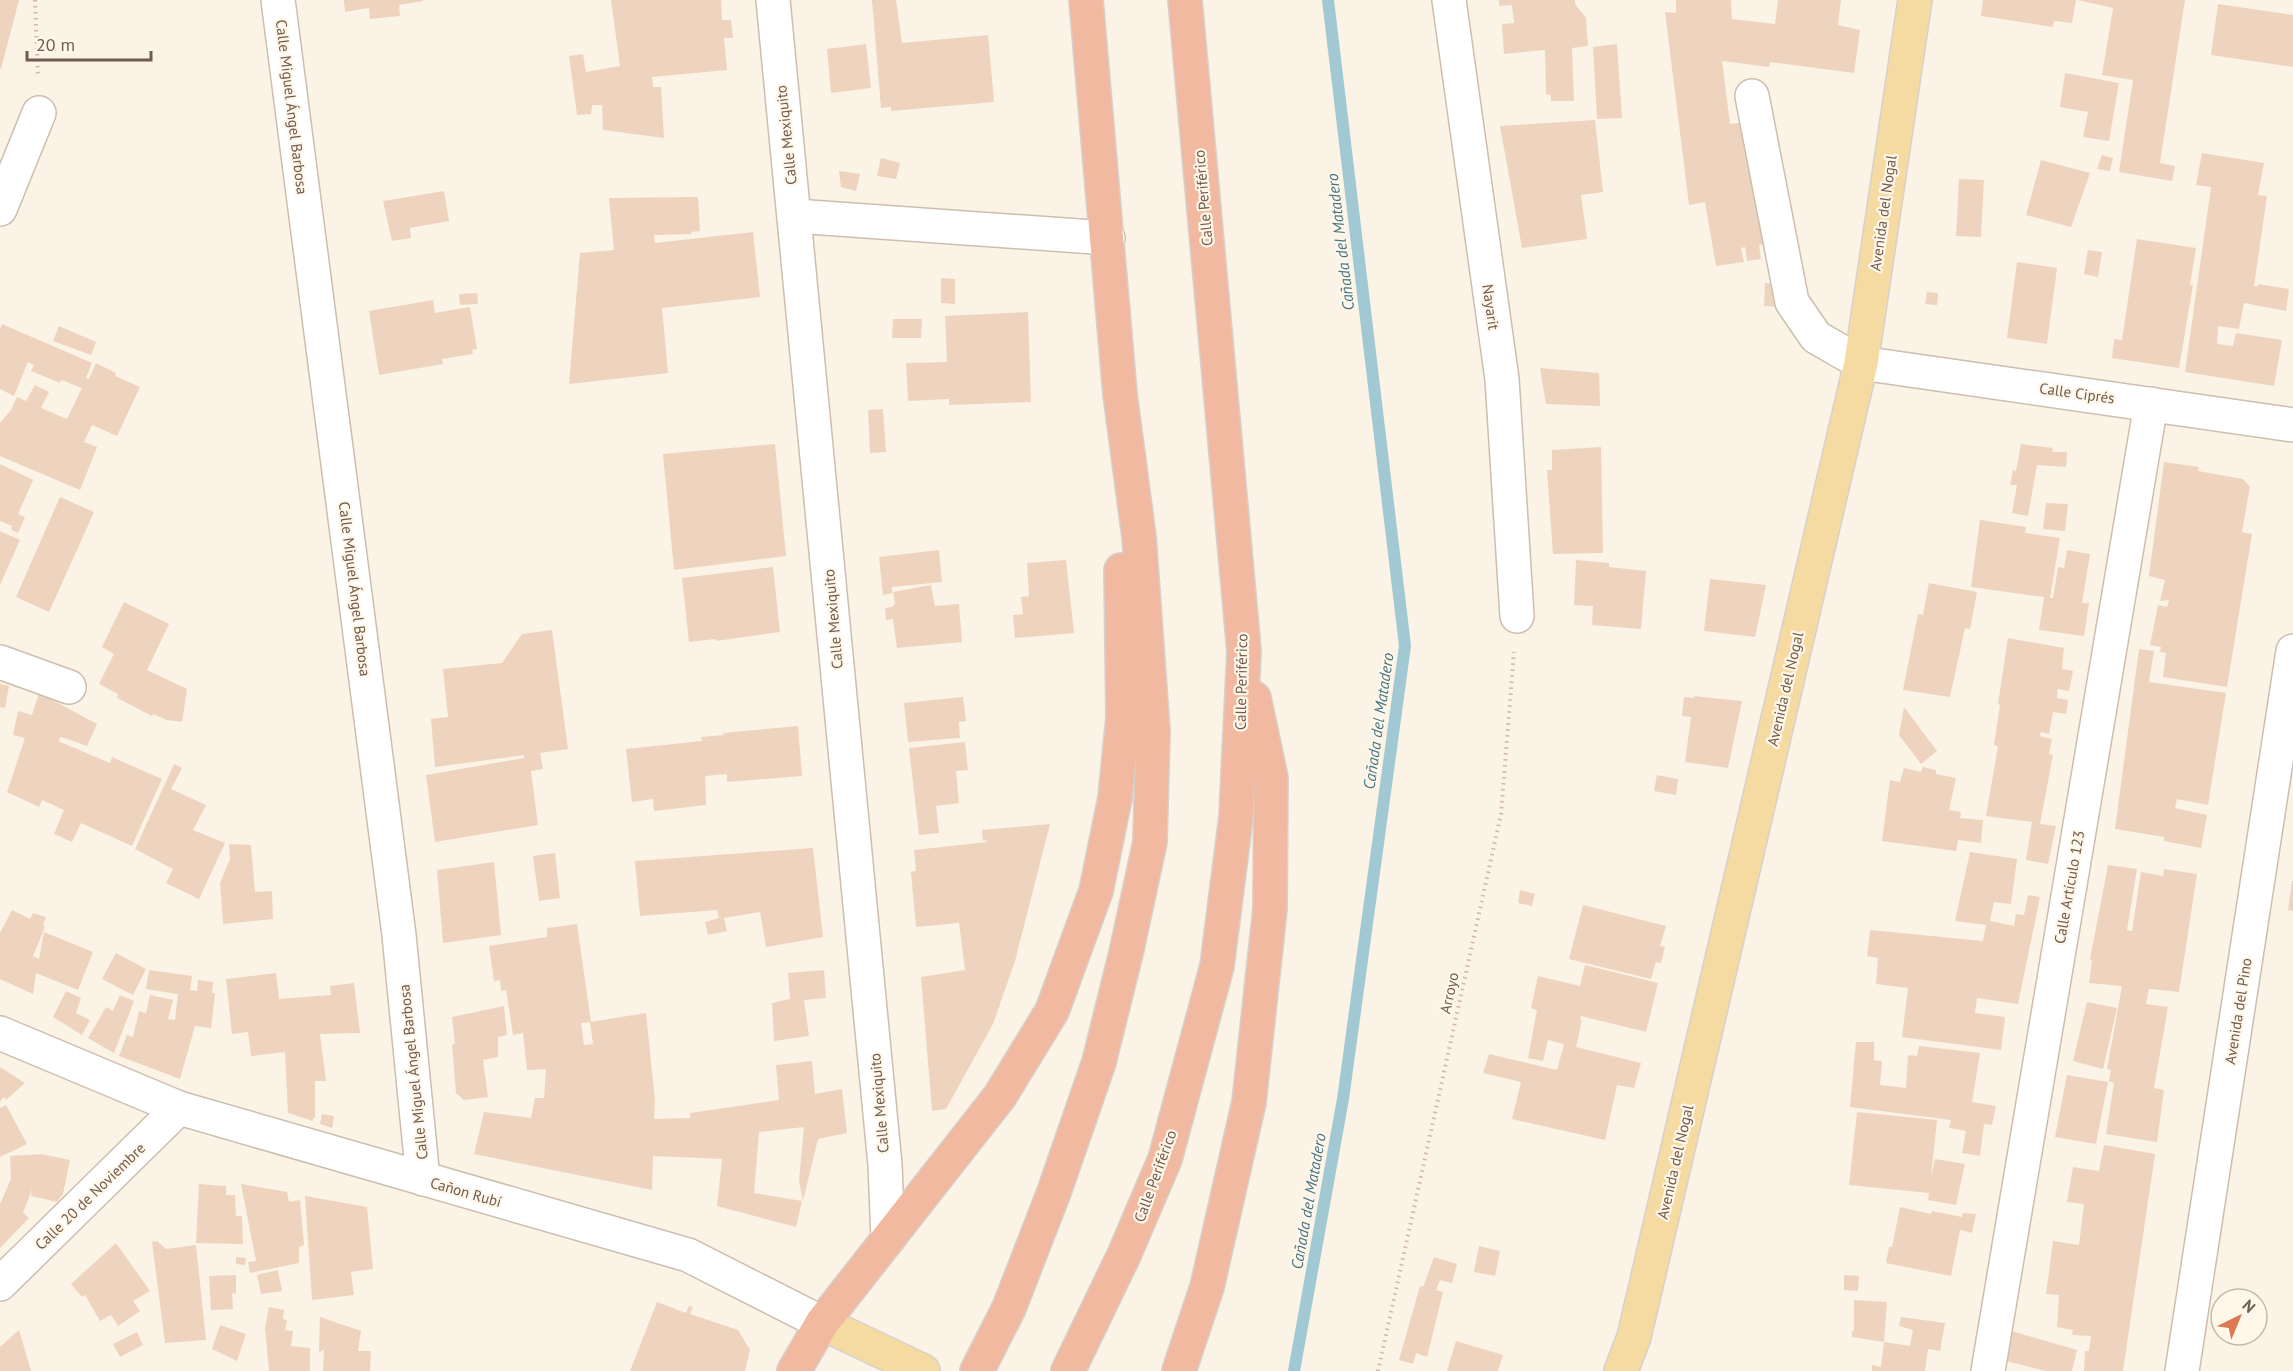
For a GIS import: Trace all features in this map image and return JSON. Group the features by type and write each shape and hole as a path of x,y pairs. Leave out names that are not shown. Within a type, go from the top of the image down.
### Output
{"highway":[{"path":"977,1371 1009,1308 1054,1192 1099,1062 1150,842 1154,731 1139,537 1120,394 1086,0"},
{"name":"Calle Periférico","path":"1068,1371 1125,1255 1165,1158 1217,966 1236,817 1245,651 1185,0"},
{"path":"794,1371 822,1323 1000,1096 1052,1011 1096,891 1115,798 1123,718 1120,394"},
{"path":"1179,1371 1207,1287 1249,1102 1270,909 1271,778 1245,651"}],"main road":[{"name":"Avenida del Nogal","path":"1621,1371 1634,1337 1861,363 1915,0"},
{"name":"Cañon Rubí","path":"822,1323 922,1371"}],"street":[{"name":"Calle Miguel Ángel Barbosa","path":"278,0 399,935 423,1179"},
{"name":"Calle Mexiquito","path":"773,0 885,1165 888,1239"},
{"name":"Nayarit","path":"1449,0 1502,380 1517,616"},
{"path":"1752,96 1792,302 1816,337 1861,363"},
{"path":"0,209 39,113"},
{"path":"795,216 1108,238"},
{"name":"Calle Ciprés","path":"1861,363 2293,425"},
{"name":"Calle Artículo 123","path":"1988,1371 2151,404"},
{"name":"Avenida del Pino","path":"2182,1371 2293,651"},
{"path":"0,662 69,687"},
{"name":"Cañon Rubí","path":"0,1032 179,1108 688,1255 822,1323"},
{"name":"Calle 20 de Noviembre","path":"0,1284 179,1108"}],"path":[{"path":"35,0 39,113"},
{"name":"Arroyo","path":"1378,1371 1501,814 1517,616"}],"building":[{"path":"0,0 19,0 1,69 0,69"},
{"path":"344,0 423,1 399,5 400,16 370,19 369,8 345,12"},
{"path":"611,0 721,0 722,20 731,20 733,38 724,38 727,70 652,77 653,87 661,87 664,138 603,130 602,105 592,105 591,114 577,115 569,56 583,54 586,72 620,66"},
{"path":"872,0 896,0 902,43 988,35 994,102 891,111 891,107 881,108"},
{"path":"1499,0 1575,0 1575,4 1586,18 1588,46 1572,48 1574,101 1551,101 1551,95 1546,94 1545,50 1504,54 1502,24 1514,23 1512,5 1499,6"},
{"path":"1676,0 1731,0 1732,19 1775,24 1778,0 1841,0 1838,25 1860,30 1854,73 1770,62 1769,67 1722,61 1730,124 1754,121 1768,243 1759,245 1761,259 1747,261 1745,247 1741,248 1744,262 1716,266 1705,202 1689,205 1665,12 1676,13"},
{"path":"1983,0 2076,0 2072,23 2054,21 2053,27 1981,16"},
{"path":"2077,0 2185,0 2160,163 2175,166 2172,181 2119,172 2133,80 2102,75 2113,8"},
{"path":"2218,4 2293,15 2293,67 2211,55"},
{"path":"866,44 871,88 831,93 827,49"},
{"path":"1617,44 1622,118 1597,119 1593,47"},
{"path":"2065,73 2119,83 2109,141 2083,137 2088,112 2060,107"},
{"path":"1595,120 1603,192 1581,195 1587,239 1522,248 1500,126"},
{"path":"2202,153 2264,163 2258,195 2267,196 2254,286 2258,284 2289,289 2286,311 2244,303 2239,329 2218,326 2217,344 2233,346 2236,333 2282,340 2274,386 2185,372 2211,187 2196,185"},
{"path":"2102,155 2113,158 2110,171 2097,169"},
{"path":"881,158 900,163 896,179 877,176"},
{"path":"2041,160 2090,173 2071,227 2026,215"},
{"path":"839,171 860,174 856,191 841,187"},
{"path":"1959,179 1984,180 1981,237 1956,236"},
{"path":"444,191 449,221 410,228 411,238 392,241 383,201"},
{"path":"698,197 700,231 691,232 692,234 654,235 655,243 753,232 760,297 662,308 668,373 569,384 580,253 614,250 609,198"},
{"path":"2137,239 2196,248 2190,285 2193,285 2179,368 2112,358 2114,339 2122,340"},
{"path":"2088,250 2102,252 2098,277 2084,274"},
{"path":"2017,262 2057,268 2047,344 2007,338"},
{"path":"941,278 955,279 955,304 941,303"},
{"path":"1765,283 1781,284 1780,307 1764,306"},
{"path":"1927,292 1938,293 1937,305 1925,304"},
{"path":"477,293 478,304 460,305 459,294"},
{"path":"433,300 435,313 470,307 477,349 472,350 473,354 442,359 443,364 379,375 369,311"},
{"path":"1028,312 1031,402 949,405 949,399 908,401 906,363 947,362 945,316"},
{"path":"893,319 922,319 921,338 892,338"},
{"path":"2,324 92,363 86,378 89,379 96,363 116,373 115,376 140,387 117,436 92,425 84,442 97,447 80,490 0,456 0,423 11,410 17,397 26,401 35,385 49,392 41,408 67,419 82,388 61,380 60,383 31,371 34,365 28,362 14,396 0,389 0,329"},
{"path":"59,326 96,342 91,355 53,341"},
{"path":"1540,368 1599,373 1600,406 1546,404"},
{"path":"883,409 886,452 870,453 868,410"},
{"path":"775,444 786,556 674,570 663,454"},
{"path":"2021,444 2053,448 2052,452 2067,452 2066,467 2037,465 2028,516 2012,513 2017,485 2010,485 2013,470 2016,471"},
{"path":"1601,447 1603,553 1553,554 1547,470 1552,470 1552,450"},
{"path":"2164,462 2199,467 2198,471 2243,479 2250,487 2242,532 2252,534 2227,687 2163,677 2166,653 2160,652 2161,647 2150,645 2158,605 2167,607 2169,600 2160,601 2165,580 2149,576"},
{"path":"0,464 33,480 18,514 25,517 18,533 11,530 12,526 0,521"},
{"path":"60,497 94,512 49,612 16,597"},
{"path":"2046,503 2068,504 2065,531 2043,529"},
{"path":"1980,520 2026,527 2025,533 2060,538 2050,598 2053,598 2058,567 2064,568 2067,550 2090,554 2082,603 2089,603 2084,636 2039,630 2044,597 1971,587"},
{"path":"0,531 20,540 0,585"},
{"path":"939,550 942,582 892,587 892,593 883,595 879,557"},
{"path":"1066,560 1074,633 1015,638 1013,615 1023,614 1021,597 1029,596 1027,563"},
{"path":"1576,560 1609,563 1609,567 1646,571 1641,629 1592,625 1593,606 1574,605"},
{"path":"773,567 780,632 716,641 715,639 689,642 682,578"},
{"path":"1710,579 1766,585 1755,637 1704,631"},
{"path":"1929,583 1977,592 1970,629 1965,628 1950,697 1903,690 1918,614 1923,615"},
{"path":"931,585 935,606 959,604 962,642 897,648 893,619 886,620 885,608 895,604 893,592"},
{"path":"124,602 169,624 147,670 187,689 182,722 167,720 153,714 152,716 117,698 118,694 99,684 114,654 102,647"},
{"path":"552,630 568,749 540,753 543,769 531,771 538,825 435,842 426,775 524,758 524,755 435,767 431,719 448,717 443,669 502,663 522,634"},
{"path":"2008,638 2064,648 2062,669 2073,671 2069,691 2058,689 2057,698 2068,700 2066,714 2053,712 2049,734 2041,732 2040,736 2052,739 2049,754 2053,755 2040,824 2056,826 2048,864 2026,860 2032,822 1986,816 1998,746 1994,745"},
{"path":"2139,649 2154,651 2149,682 2226,693 2208,805 2177,799 2175,808 2207,815 2201,848 2164,841 2164,837 2115,829"},
{"path":"0,684 9,686 5,708 0,707"},
{"path":"39,693 97,724 87,746 61,737 58,741 110,763 112,757 162,779 132,846 81,823 72,842 54,834 64,810 42,800 39,807 7,792 25,738 13,735 18,711 32,715"},
{"path":"1694,696 1742,701 1728,768 1685,762 1691,717 1682,716 1684,697 1694,698"},
{"path":"963,697 966,721 959,722 960,738 908,742 904,703"},
{"path":"1904,707 1937,751 1921,764 1899,735"},
{"path":"798,726 802,776 727,782 727,774 705,776 706,805 654,811 653,799 632,802 626,749 702,741 701,737 724,735 723,733"},
{"path":"965,742 968,770 956,771 959,803 936,806 939,833 919,835 909,748"},
{"path":"174,764 182,768 171,789 206,805 193,830 225,843 199,899 166,883 173,869 135,849"},
{"path":"1923,767 1936,770 1936,774 1956,778 1949,810 1961,812 1960,818 1983,820 1981,843 1958,840 1956,851 1882,841 1890,780 1900,782 1904,768 1921,772"},
{"path":"1657,775 1678,779 1676,795 1654,791"},
{"path":"1050,824 1015,961 993,1024 946,1109 932,1111 921,977 965,970 959,923 916,927 911,872 916,871 914,850 987,842 987,840 983,841 982,830"},
{"path":"229,844 251,845 255,892 272,891 273,919 223,924 220,883 230,859"},
{"path":"813,848 823,937 766,947 760,912 724,918 727,931 708,935 705,922 719,918 717,910 640,916 635,861"},
{"path":"1970,852 2017,859 2011,904 1994,902 1990,921 2014,926 2016,914 2024,915 2028,895 2040,897 2018,1004 1977,998 1975,1013 2005,1017 2001,1050 1902,1037 1908,988 1876,984 1878,958 1867,956 1870,930 1983,941 1986,925 1955,921"},
{"path":"555,853 560,898 539,901 533,856"},
{"path":"494,862 501,935 443,943 437,870"},
{"path":"2108,865 2137,869 2127,930 2132,931 2141,872 2163,876 2164,869 2197,874 2179,992 2149,989 2146,1004 2168,1007 2154,1088 2164,1090 2157,1142 2106,1134 2114,1083 2109,1081 2111,1070 2107,1069 2122,986 2089,983 2092,960 2090,959"},
{"path":"2293,881 2293,911 2288,910"},
{"path":"1520,890 1535,894 1532,906 1518,903"},
{"path":"1583,905 1666,926 1660,946 1665,947 1661,963 1656,962 1651,979 1569,959"},
{"path":"12,910 30,919 33,913 46,917 43,925 45,927 33,956 39,959 44,932 93,952 78,990 36,973 33,994 0,979 0,933"},
{"path":"577,924 591,1022 646,1013 655,1101 654,1119 690,1118 690,1113 779,1100 776,1065 812,1061 815,1094 842,1089 847,1133 818,1139 803,1201 799,1181 804,1127 759,1132 754,1193 802,1201 796,1227 717,1206 722,1159 653,1156 652,1190 474,1154 484,1112 531,1118 535,1098 544,1098 546,1069 527,1070 523,1033 513,1035 506,990 501,991 500,980 494,981 489,946 547,937 547,928","holes":["590,1022 593,1044 584,1045 581,1023"]},
{"path":"116,953 146,969 133,995 102,979"},
{"path":"1585,965 1658,983 1646,1032 1581,1016 1576,1047 1641,1063 1634,1088 1617,1085 1605,1140 1512,1119 1521,1082 1483,1073 1489,1054 1557,1070 1564,1044 1548,1040 1543,1061 1528,1058 1537,1010 1531,1008 1538,976 1580,986"},
{"path":"149,970 192,976 190,990 197,991 198,980 213,982 212,993 215,993 211,1028 195,1026 180,1079 119,1056 127,1035 133,1037 139,1011 146,1013 150,995 173,1000 168,1019 175,1020 178,994 146,989"},
{"path":"824,970 826,998 804,1000 809,1036 774,1041 772,1003 790,999 788,973"},
{"path":"276,973 279,999 331,995 330,986 354,983 360,1033 320,1034 326,1081 315,1081 315,1118 313,1121 288,1113 285,1052 251,1056 248,1032 232,1034 226,979"},
{"path":"66,991 81,998 76,1013 90,1020 82,1035 53,1017"},
{"path":"120,995 134,1001 114,1053 88,1038 106,1007 113,1011"},
{"path":"2087,1002 2117,1008 2103,1069 2073,1061"},
{"path":"504,1006 507,1035 498,1037 498,1057 483,1060 488,1097 464,1100 456,1093 452,1017"},
{"path":"1856,1042 1874,1042 1874,1060 1882,1061 1880,1085 1906,1088 1908,1055 1917,1056 1919,1046 1980,1053 1972,1102 1996,1106 1992,1125 1984,1124 1980,1156 1962,1153 1966,1131 1949,1128 1951,1120 1850,1107"},
{"path":"0,1067 25,1083 6,1100 4,1097 0,1102"},
{"path":"2067,1075 2108,1082 2096,1144 2055,1137"},
{"path":"6,1105 27,1144 0,1157 0,1108"},
{"path":"1857,1112 1937,1120 1931,1177 1935,1159 1965,1164 1956,1205 1928,1200 1929,1193 1849,1185"},
{"path":"322,1114 334,1116 332,1128 320,1124"},
{"path":"2104,1145 2155,1154 2123,1371 2084,1371 2085,1351 2089,1351 2091,1336 2072,1335 2073,1330 2057,1327 2059,1295 2046,1294 2053,1241 2079,1245 2084,1204 2067,1202 2073,1167 2099,1171"},
{"path":"41,1154 70,1160 63,1194 57,1202 31,1196 32,1189 23,1213 29,1218 0,1248 0,1204 11,1179 10,1156"},
{"path":"199,1184 226,1186 226,1195 235,1195 236,1216 242,1216 243,1244 196,1243"},
{"path":"241,1184 287,1192 289,1202 300,1200 304,1245 299,1247 299,1263 250,1273 248,1262 256,1261"},
{"path":"305,1196 367,1207 373,1269 351,1272 354,1295 312,1300"},
{"path":"1900,1207 1931,1214 1932,1211 1962,1217 1963,1213 1976,1214 1972,1233 1960,1230 1951,1276 1886,1263 1889,1247 1892,1247"},
{"path":"157,1241 166,1249 196,1245 206,1340 165,1343 152,1242"},
{"path":"116,1243 150,1291 133,1301 140,1311 118,1326 111,1315 100,1321 85,1295 82,1297 71,1284"},
{"path":"1479,1246 1500,1251 1495,1276 1474,1272"},
{"path":"236,1257 246,1258 245,1265 236,1264"},
{"path":"1434,1257 1457,1264 1452,1283 1440,1280 1436,1290 1443,1292 1427,1357 1416,1353 1413,1364 1399,1360 1420,1286 1423,1287"},
{"path":"278,1270 282,1291 261,1294 257,1275"},
{"path":"236,1275 236,1294 232,1293 233,1309 211,1310 209,1276"},
{"path":"1844,1275 1859,1276 1858,1291 1844,1290"},
{"path":"1854,1300 1887,1302 1884,1342 1852,1337"},
{"path":"657,1302 686,1313 689,1306 693,1307 690,1314 738,1330 750,1350 745,1371 630,1371"},
{"path":"269,1307 284,1310 283,1319 287,1320 285,1330 293,1331 291,1346 310,1348 310,1371 269,1371 265,1328"},
{"path":"320,1317 361,1331 358,1351 371,1351 370,1371 323,1371 324,1349 319,1353"},
{"path":"1901,1317 1945,1323 1940,1351 1928,1349 1925,1371 1872,1371 1872,1365 1881,1367 1884,1342 1910,1346 1913,1330 1899,1326"},
{"path":"220,1325 246,1334 237,1361 212,1349"},
{"path":"19,1330 31,1371 0,1371 0,1347"},
{"path":"2011,1331 2077,1350 2072,1371 2046,1371 2006,1361"},
{"path":"137,1332 143,1345 120,1357 113,1344"},
{"path":"1456,1341 1503,1355 1498,1371 1447,1371"}],"waterway":[{"name":"Cañada del Matadero","path":"1294,1371 1343,1099 1405,646 1328,0"}]}
